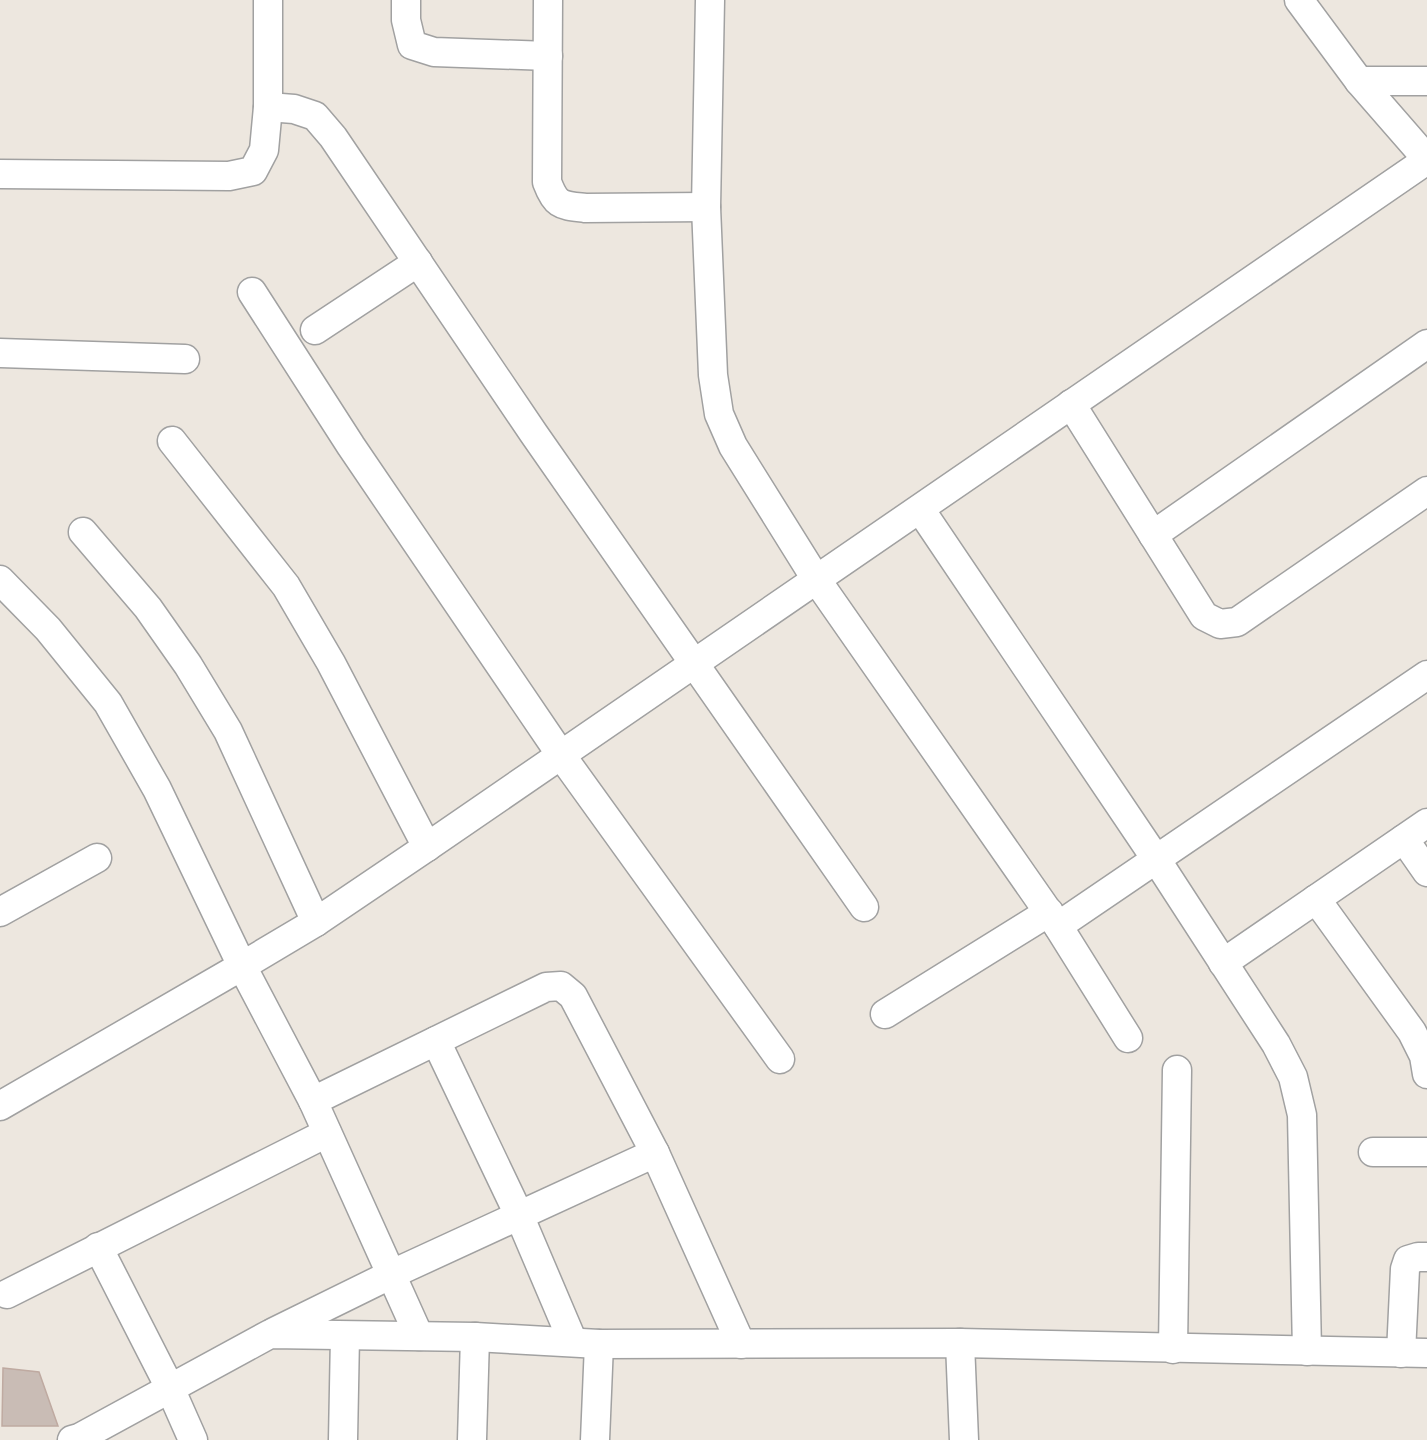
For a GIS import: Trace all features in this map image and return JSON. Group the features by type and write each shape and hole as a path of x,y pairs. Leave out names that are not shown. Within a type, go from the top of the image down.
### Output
{"street":[{"path":"0,174 229,176 253,171 264,150 268,106 268,0"},
{"path":"406,0 406,20 412,45 434,52 548,56"},
{"path":"548,0 547,182 553,198 565,206 585,208 706,207"},
{"path":"710,0 706,207 713,375 719,414 733,446 816,579 1053,919 1128,1038"},
{"path":"0,1106 316,922 694,665 1427,160 1359,81 1299,0"},
{"path":"1359,81 1427,81"},
{"path":"268,106 294,109 315,116 333,137 534,434 864,907"},
{"path":"315,330 418,262"},
{"path":"252,292 351,446 561,755 780,1059"},
{"path":"1153,535 1427,344"},
{"path":"0,353 185,359"},
{"path":"1071,404 1204,616 1221,624 1237,622 1427,491"},
{"path":"172,441 285,586 331,663 427,847"},
{"path":"920,509 1156,858 1276,1044 1293,1077 1302,1115 1307,1351"},
{"path":"84,532 148,608 188,664 217,712 316,922"},
{"path":"0,580 48,629 108,703 157,789 242,966 313,1101 419,1336"},
{"path":"885,1014 1156,858 1427,675"},
{"path":"1223,963 1427,823"},
{"path":"1404,839 1427,872"},
{"path":"0,912 97,858"},
{"path":"1316,899 1412,1032 1424,1056 1427,1074"},
{"path":"313,1101 546,987 561,987 573,996 655,1153 741,1344"},
{"path":"436,1041 519,1215 586,1343 595,1440"},
{"path":"1173,1348 1177,1070"},
{"path":"7,1294 327,1133"},
{"path":"1373,1152 1427,1152"},
{"path":"72,1440 270,1334 392,1274 655,1153"},
{"path":"98,1247 170,1388 193,1440"},
{"path":"270,1334 475,1337 586,1343 960,1343 1414,1353 1405,1269 1408,1260 1427,1257"},
{"path":"343,1440 345,1336"},
{"path":"472,1440 475,1337"},
{"path":"960,1343 964,1440"}],"building":[{"path":"3,1368 39,1372 58,1426 2,1426"}]}
